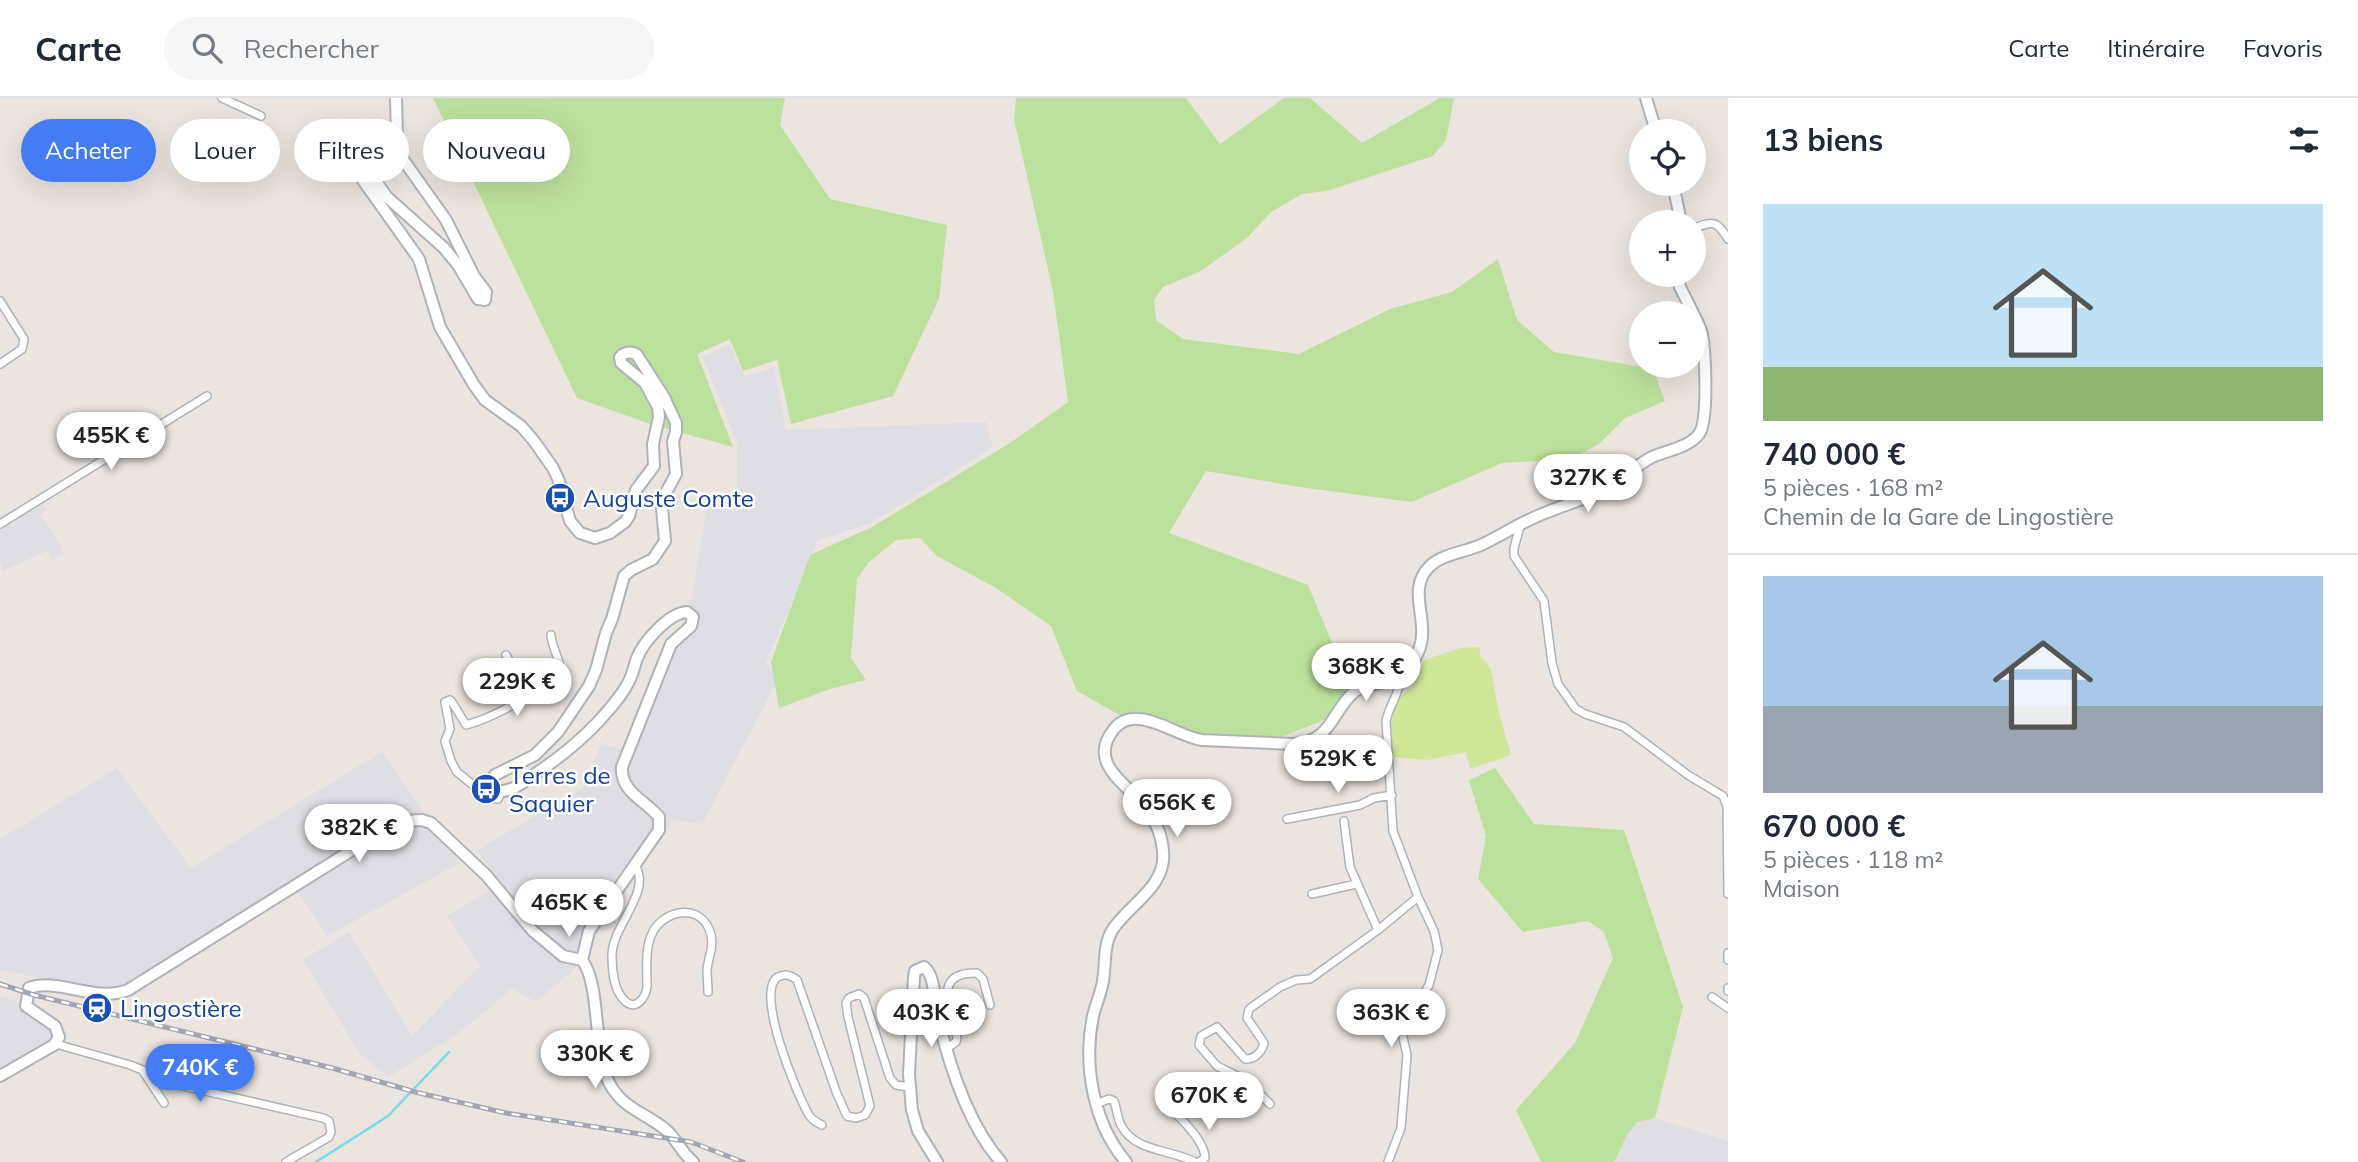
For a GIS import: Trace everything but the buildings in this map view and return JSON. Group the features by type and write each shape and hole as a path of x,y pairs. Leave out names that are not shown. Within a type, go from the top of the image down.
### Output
{"street":[{"path":"222,98 261,117"},
{"path":"396,98 397,136 402,158 451,227 474,275 486,292 485,300 478,299 458,265 444,248 387,197 372,176 366,173 362,175 362,179 419,259 440,327 474,385 485,400 527,432 553,468 568,516 575,529 586,537 594,538 618,528 629,516 636,490 654,466 653,444 659,417 658,407 645,383 621,363 622,354 631,352 637,355 664,397 676,423 673,441 676,474 662,500 665,541 661,551 653,559 624,576 589,686 545,747 524,762 495,775 491,782 492,787 501,792"},
{"path":"1646,98 1652,119"},
{"path":"1706,223 1715,223 1728,239"},
{"path":"0,301 24,339 22,349 0,364"},
{"path":"1126,1162 1114,1144 1096,1104 1090,1074 1090,1045 1094,1014 1103,982 1108,938 1123,916 1152,887 1164,859 1160,836 1151,816 1137,798 1110,773 1106,753 1112,733 1123,722 1143,719 1189,738 1302,744 1316,738 1328,729 1347,699 1360,688 1389,681 1410,666 1420,646 1422,626 1417,591 1422,575 1434,562 1483,544 1521,523 1612,486 1650,458 1685,445 1703,428 1706,411 1705,378"},
{"path":"0,524 207,396"},
{"path":"1521,523 1514,556 1544,601 1552,663 1562,690 1576,709 1585,715 1624,727 1688,775 1723,796 1727,806 1728,894"},
{"path":"551,635 553,651 561,664 561,672 530,695 469,725 464,723 450,700 445,702 450,729 445,741 451,761 457,772 489,798 498,799 501,792 519,785 574,746 622,693 632,675 639,653 662,625 674,615 687,612 693,617 694,623 671,644 622,767 621,774 627,787 657,814 660,821 655,836 589,931 580,957 591,979 602,1061 610,1084 629,1107 666,1130 692,1162"},
{"path":"506,655 530,695"},
{"path":"1388,1162 1401,1128 1407,1055 1402,1032 1429,985 1438,950 1434,931 1393,831 1386,721 1398,692 1399,676"},
{"path":"1287,819 1360,805 1374,798 1392,795"},
{"path":"0,1076 56,1044 60,1037 57,1028 26,1006 29,988 43,985 110,995 128,990 377,835 406,821 422,820 439,830 486,875 533,931 558,953 580,957"},
{"path":"1344,821 1349,862 1356,884 1378,930"},
{"path":"635,865 640,873 640,887 621,924 612,953 615,985 628,1004 645,998 651,937 659,923 670,915 682,912 701,917 710,932 712,957 707,968 708,992"},
{"path":"1312,894 1356,884"},
{"path":"1270,1104 1243,1079 1217,1066 1199,1045 1199,1039 1217,1027 1245,1059 1254,1058 1264,1043 1247,1018 1249,1009 1280,987 1310,979 1418,897"},
{"path":"1728,953 1728,960"},
{"path":"937,1162 913,1120 909,1087 914,977 915,971 924,967 930,974 937,1017 968,1106 1001,1162"},
{"path":"947,1048 956,1042 957,1038 949,1010 948,986 955,975 977,973 983,979 990,1005"},
{"path":"822,1125 810,1118 774,1025 770,988 773,979 782,974 797,980 847,1116 856,1118 865,1115 870,1106 848,1017 846,1003 849,998 859,994 864,998 890,1078 896,1085 909,1087"},
{"path":"1712,997 1728,1008"},
{"path":"56,1044 143,1070 183,1086 328,1121 331,1132 329,1137 286,1162"},
{"path":"143,1070 164,1102"},
{"path":"1096,1104 1114,1101 1123,1130 1136,1142 1197,1162 1205,1158 1204,1150 1187,1125 1166,1105"}],"shaded area":[{"path":"729,344 745,377 774,367 786,430 986,422 993,447 871,523 818,540 766,663 779,678 702,824 672,820 573,971 536,1002 512,989 459,1033 388,1077 360,1054 303,960 349,932 412,1036 480,966 447,916 501,884 477,850 583,788 601,745 635,752 692,597 708,502 737,490 737,442 703,357"},
{"path":"41,502 46,510 40,515 62,546 60,548 63,555 52,560 47,551 3,571 0,561 0,528"},
{"path":"382,752 460,863 327,936 296,888 131,996 0,970 0,839 117,768 191,868"},
{"path":"0,996 17,1001 21,1011 50,1028 53,1035 52,1041 0,1070"},
{"path":"1655,1118 1728,1141 1728,1162 1614,1162 1627,1135 1637,1122"}],"green space":[{"path":"433,98 785,98 780,125 830,199 947,225 939,299 893,396 791,424 777,360 743,371 730,339 697,354 733,447 650,424 577,398 473,182 570,182 570,119 443,119"},
{"path":"1016,98 1186,98 1220,144 1284,98 1310,98 1362,143 1440,98 1454,98 1446,140 1433,156 1327,191 1302,194 1271,212 1247,238 1201,271 1163,287 1154,300 1156,320 1183,339 1299,354 1390,309 1452,292 1498,259 1517,320 1554,352 1629,365 1629,378 1656,378 1665,401 1625,418 1599,444 1571,459 1502,463 1412,502 1206,471 1169,533 1308,585 1350,686 1324,720 1279,738 1192,734 1153,716 1123,717 1077,691 1051,626 996,588 937,556 920,538 896,540 868,563 857,579 851,658 866,680 830,689 779,708 771,662 810,555 872,527 1010,443 1068,402 1053,291 1014,119"},
{"path":"1479,647 1481,657 1491,669 1499,713 1511,755 1470,769 1466,752 1428,760 1392,757 1392,712 1398,699 1412,687 1424,660 1460,648"},
{"path":"1495,768 1534,824 1624,830 1683,1007 1655,1118 1637,1122 1627,1135 1614,1162 1541,1162 1516,1110 1575,1043 1613,958 1604,932 1588,921 1523,932 1478,879 1486,836 1469,780"}],"waterway":[{"path":"316,1162 388,1116 449,1052"}],"railway":[{"path":"0,984 34,995 332,1068 419,1093 506,1113 691,1142 743,1162"}],"place":[{"name":"Auguste Comte","path":"560,498"},
{"name":"Terres de Saquier","path":"486,789"},
{"name":"Lingostière","path":"97,1008"}]}
